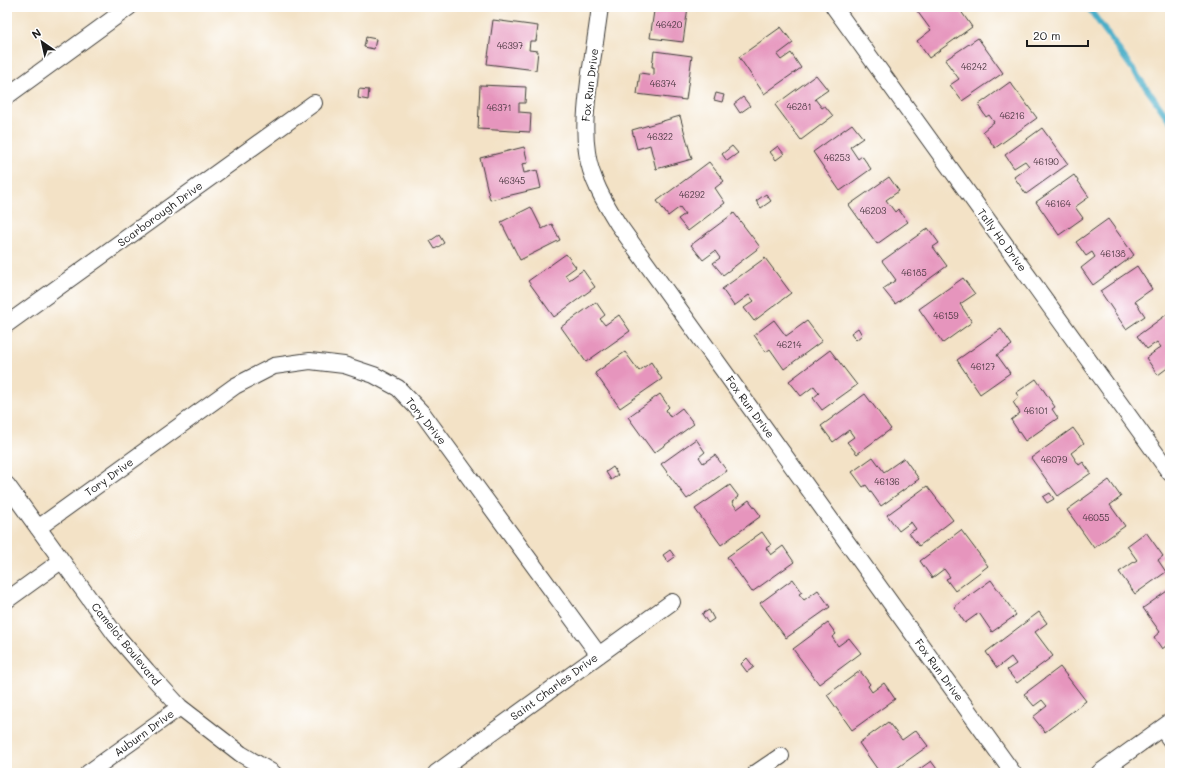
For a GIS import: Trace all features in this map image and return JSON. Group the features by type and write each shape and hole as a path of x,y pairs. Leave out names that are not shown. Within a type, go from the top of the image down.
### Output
{"street":[{"path":"7,96 129,7"},
{"name":"Fox Run Drive","path":"600,7 587,100 585,126 587,153 594,179 605,202 618,224 1013,773"},
{"name":"Tally Ho Drive","path":"834,7 1170,473"},
{"name":"Scarborough Drive","path":"7,324 314,103"},
{"name":"Tory Drive","path":"38,528 234,386 274,366 310,361 344,365 374,375 398,388 423,414 599,655"},
{"name":"Camelot Boulevard","path":"7,486 115,634 146,671 180,707 241,754 273,773"},
{"path":"7,600 61,561"},
{"name":"Saint Charles Drive","path":"436,773 672,602"},
{"name":"Auburn Drive","path":"88,773 180,707"},
{"path":"1099,773 1164,726"},
{"path":"756,773 781,756"}],"lane":[{"path":"1164,726 1170,746"}],"building":[{"path":"519,7 546,7 545,11"},
{"path":"648,7 688,7 683,42 650,38 654,11 647,10"},
{"path":"923,7 958,7 972,27 929,58 917,41 931,30 917,11"},
{"path":"493,20 538,26 536,41 530,41 529,50 538,51 536,70 487,64"},
{"path":"781,27 793,43 777,55 781,60 791,53 801,68 764,94 739,57"},
{"path":"366,37 376,39 374,49 364,47"},
{"path":"978,38 1003,73 962,101 950,85 959,79 945,60"},
{"path":"654,51 692,56 686,100 637,94 640,73 654,75 654,67 652,67"},
{"path":"816,75 828,90 815,99 822,108 825,106 833,116 801,140 775,105"},
{"path":"1010,82 1037,118 995,148 983,131 994,122 989,115 986,117 978,105"},
{"path":"480,85 526,87 525,103 519,103 519,112 531,113 530,132 478,129"},
{"path":"359,89 369,90 368,100 358,98"},
{"path":"716,93 724,95 722,102 714,100"},
{"path":"743,97 750,106 740,113 734,104"},
{"path":"680,116 692,159 656,169 650,145 637,149 632,130"},
{"path":"852,124 863,138 850,147 858,159 862,156 871,169 840,191 813,152"},
{"path":"1042,128 1068,164 1026,194 1014,177 1029,166 1025,161 1014,168 1005,155"},
{"path":"732,146 738,153 727,161 722,154"},
{"path":"778,146 784,154 776,160 770,152"},
{"path":"524,147 528,163 522,164 524,173 537,170 541,188 490,200 480,158"},
{"path":"709,162 724,181 715,188 725,203 688,231 678,219 685,214 680,207 668,216 657,201"},
{"path":"1074,175 1089,197 1075,207 1083,218 1059,235 1036,202"},
{"path":"889,177 899,191 886,200 895,212 898,209 908,222 877,244 849,205"},
{"path":"766,194 771,201 761,208 756,201"},
{"path":"531,207 542,229 552,224 560,240 520,260 501,222"},
{"path":"734,213 760,247 723,275 713,263 720,258 715,251 703,260 691,245"},
{"path":"1108,219 1134,255 1093,285 1081,268 1095,257 1092,252 1086,256 1076,242"},
{"path":"928,228 939,243 933,247 947,266 895,304 883,289 896,280 882,261"},
{"path":"439,235 444,243 435,249 430,241"},
{"path":"566,254 576,267 565,275 569,280 583,270 595,287 554,317 528,281"},
{"path":"765,258 791,293 754,321 744,308 754,301 749,295 734,306 722,289"},
{"path":"1137,266 1152,289 1135,301 1145,316 1126,329 1100,291"},
{"path":"963,278 975,294 960,304 972,322 943,343 919,309"},
{"path":"596,302 605,315 600,319 605,325 619,315 630,331 586,362 561,327"},
{"path":"1170,312 1170,366 1158,375 1146,358 1161,347 1157,342 1147,349 1137,336"},
{"path":"774,320 786,336 807,321 822,341 784,369 770,349 766,352 754,335"},
{"path":"858,328 862,335 856,340 851,333"},
{"path":"1001,329 1012,345 997,355 1010,373 980,394 957,360"},
{"path":"830,350 857,385 822,410 813,398 819,393 814,386 801,396 789,381"},
{"path":"625,352 639,371 651,362 662,379 620,408 595,373"},
{"path":"1036,379 1055,407 1052,409 1058,418 1025,441 1011,420 1020,413 1013,402 1019,397 1016,393"},
{"path":"660,394 669,407 666,410 670,417 682,408 694,424 654,453 628,417"},
{"path":"865,394 891,429 857,454 847,442 854,437 849,430 833,442 821,426"},
{"path":"1073,428 1084,443 1071,453 1079,465 1083,462 1091,473 1058,496 1031,458"},
{"path":"696,439 705,452 699,457 703,463 715,455 727,471 687,499 661,464"},
{"path":"873,457 884,472 904,458 919,479 881,506 866,485 863,487 852,472"},
{"path":"613,467 618,475 611,480 606,472"},
{"path":"1109,480 1121,497 1110,505 1125,526 1094,548 1067,510"},
{"path":"730,485 739,497 732,502 737,509 749,500 761,516 721,545 695,509"},
{"path":"927,486 953,520 919,546 909,533 916,529 911,522 899,531 887,515"},
{"path":"1050,493 1054,499 1047,503 1043,497"},
{"path":"961,530 988,566 955,591 946,579 950,577 944,569 932,578 920,561"},
{"path":"762,532 771,545 766,548 771,555 783,546 794,562 752,592 727,557"},
{"path":"1146,532 1163,556 1158,560 1166,572 1135,594 1119,572 1137,560 1127,546"},
{"path":"670,550 675,557 668,562 663,555"},
{"path":"793,579 802,592 799,594 804,600 818,590 830,607 786,638 760,603"},
{"path":"991,580 1016,615 992,632 979,613 965,623 954,607"},
{"path":"1170,589 1170,643 1162,649 1154,637 1160,632 1143,608"},
{"path":"709,610 714,619 708,623 702,614"},
{"path":"1039,612 1047,623 1035,632 1053,656 1017,683 1007,670 1016,664 1011,657 997,668 986,652"},
{"path":"828,623 836,634 832,637 838,646 849,638 861,653 819,684 793,649"},
{"path":"747,658 754,667 747,672 741,664"},
{"path":"1060,667 1086,701 1045,732 1033,717 1047,706 1042,700 1034,706 1024,694"},
{"path":"860,671 870,684 868,686 872,692 884,683 895,699 852,730 827,695"},
{"path":"888,722 902,740 916,730 928,746 890,773 880,773 859,743"},
{"path":"931,761 940,773 914,773"}],"waterway":[{"path":"1088,7 1170,121"}]}
